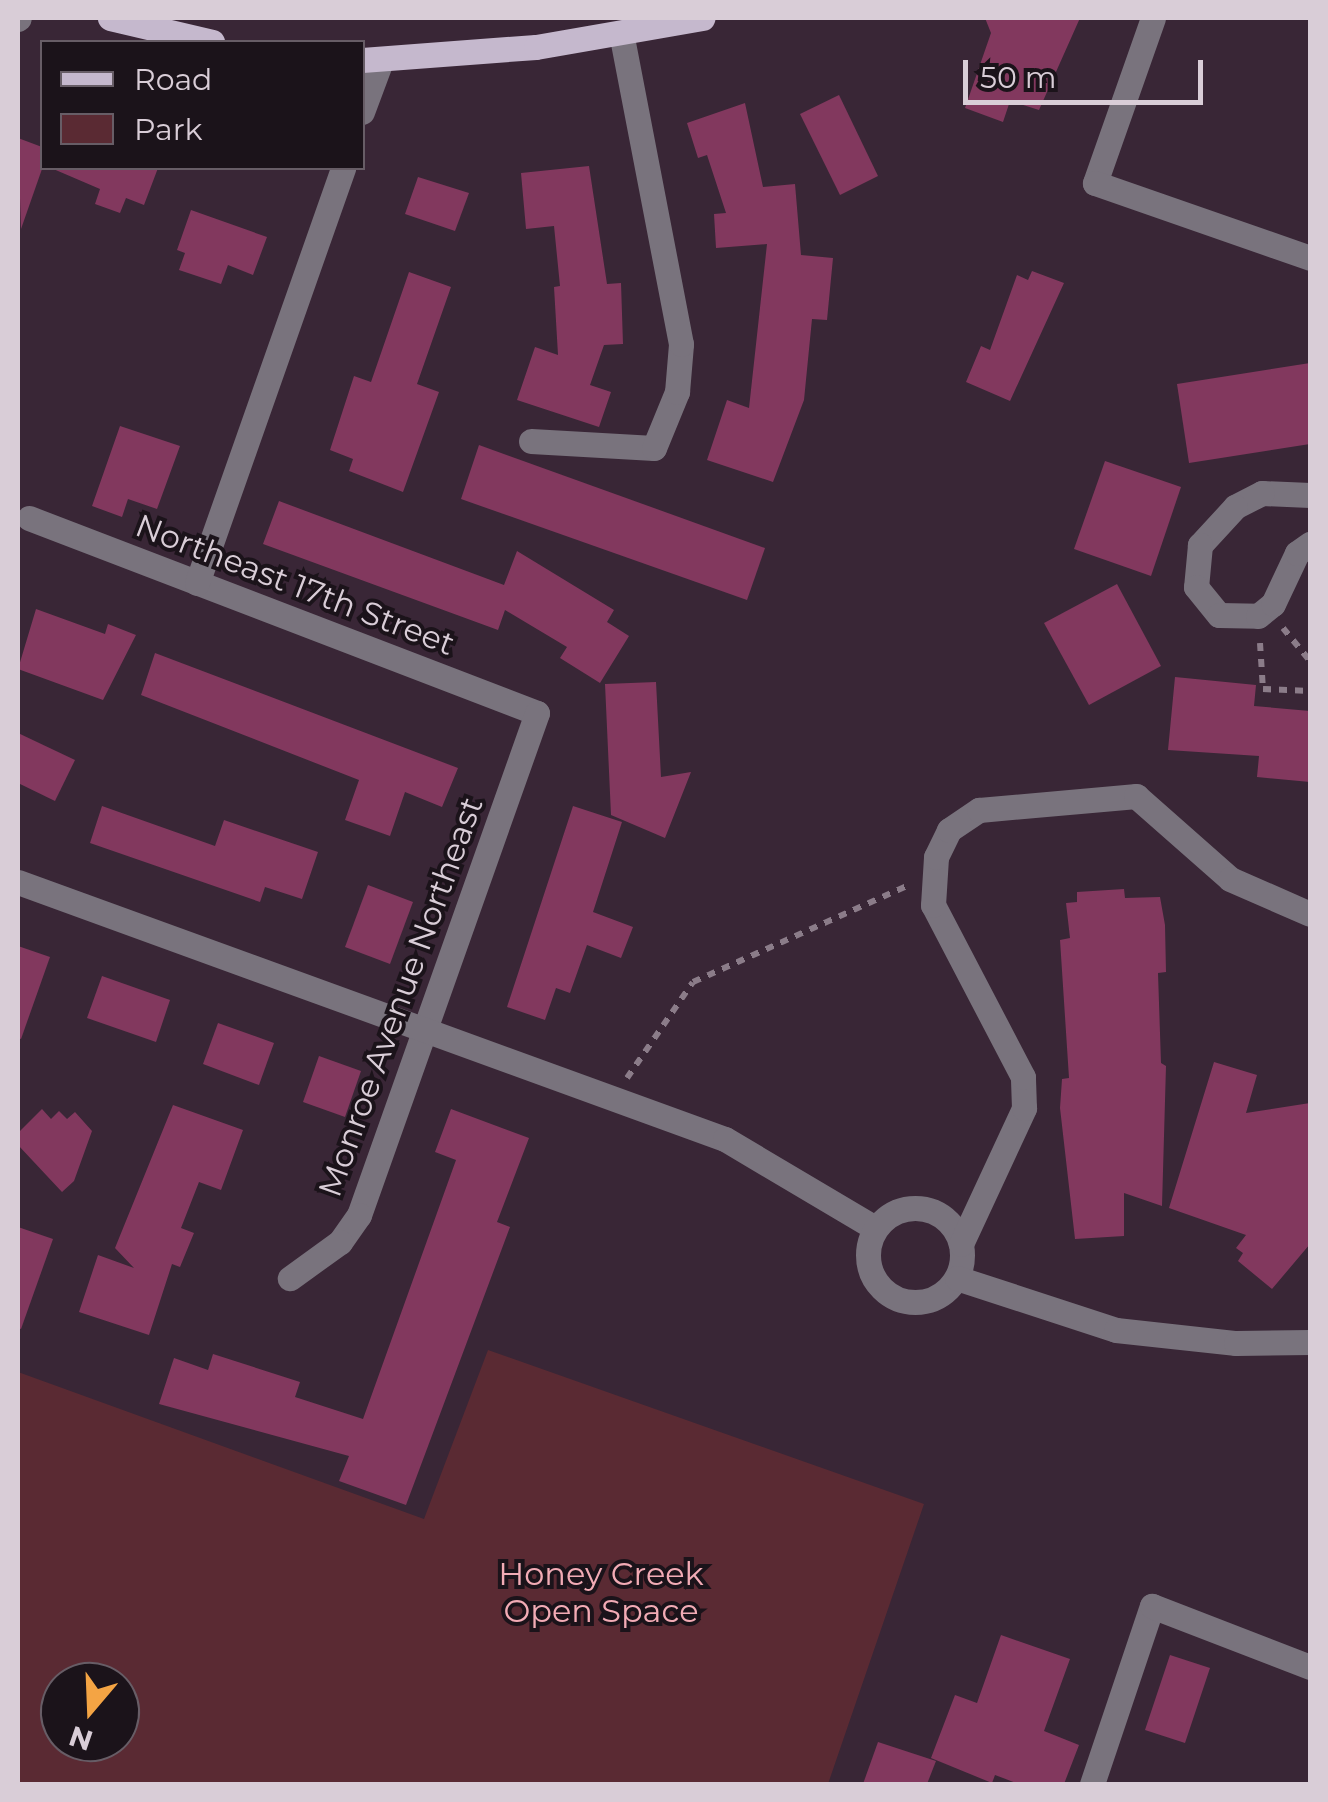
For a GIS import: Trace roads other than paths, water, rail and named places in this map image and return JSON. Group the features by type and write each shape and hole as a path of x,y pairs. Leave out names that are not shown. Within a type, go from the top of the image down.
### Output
{"main road":[{"path":"110,18 204,40"},
{"path":"372,61 622,33 695,19"}],"street":[{"path":"1153,18 1096,183 1310,258"},
{"path":"531,441 654,448 677,392 681,344 622,33"},
{"path":"365,97 372,61"},
{"path":"196,583 342,170"},
{"path":"1310,495 1262,493 1235,507 1200,546 1194,573 1206,606 1238,619 1262,612 1297,553 1310,544"},
{"name":"Northeast 17th Street","path":"28,518 538,713"},
{"name":"Monroe Avenue Northeast","path":"290,1278 340,1242 359,1216 428,1032 538,713"},
{"path":"961,1244 954,1227 922,1208 904,1208 875,1228 868,1244 872,1277 898,1300 931,1299 956,1278 961,1244 1024,1108 1023,1077 933,905 932,879 950,830 979,810 1115,793 1150,805 1230,879 1262,898 1310,914"},
{"path":"18,882 725,1139 875,1228"},
{"path":"956,1278 1116,1330 1236,1344 1310,1342"},
{"path":"1092,1784 1152,1606 1310,1667"}],"park label":[{"name":"Honey Creek Open Space","path":"601,1594"}]}
